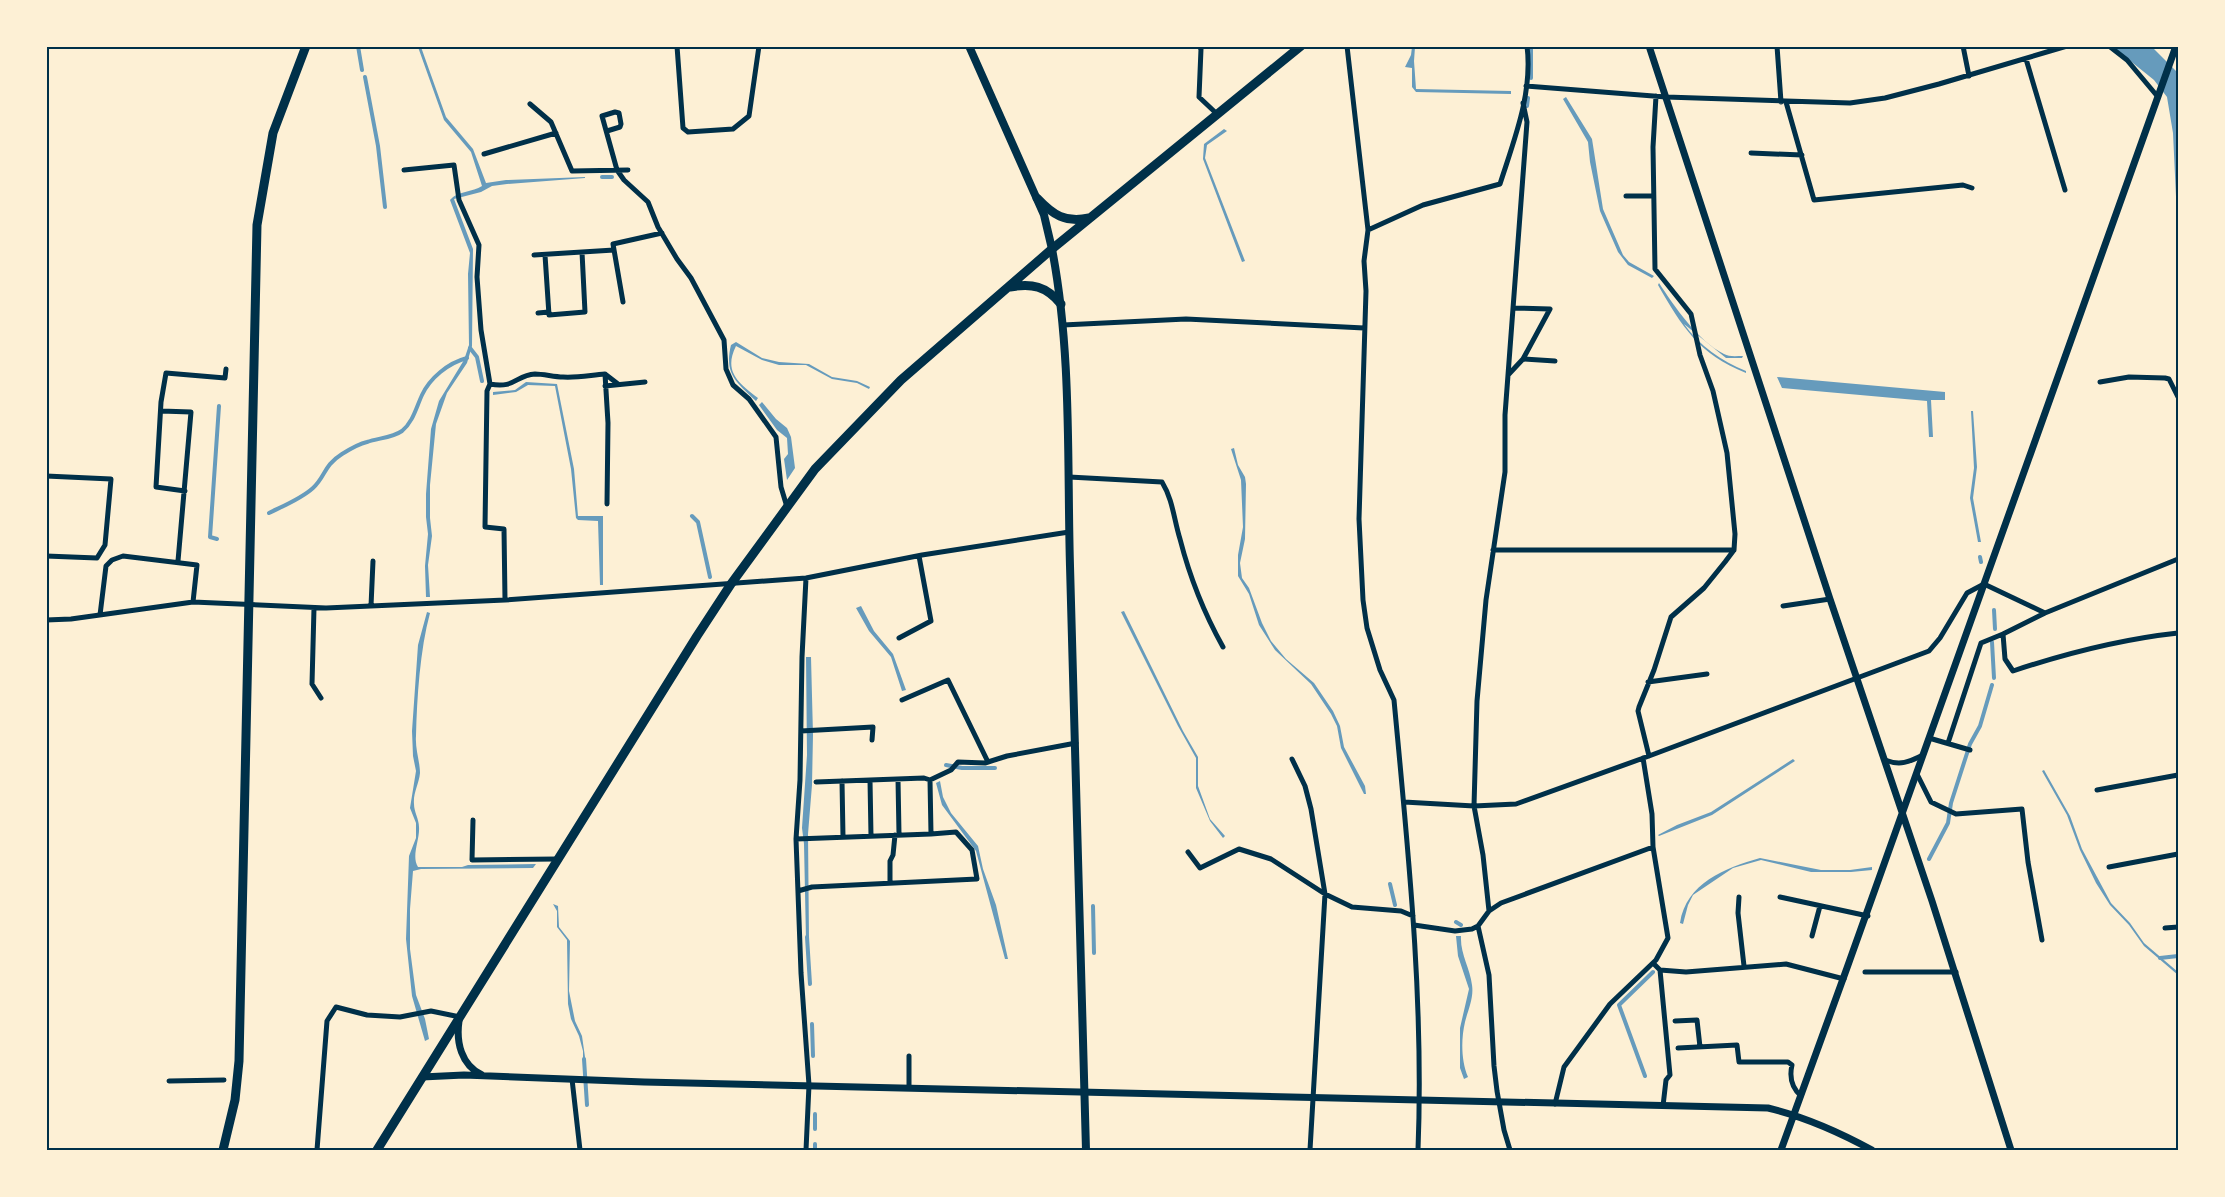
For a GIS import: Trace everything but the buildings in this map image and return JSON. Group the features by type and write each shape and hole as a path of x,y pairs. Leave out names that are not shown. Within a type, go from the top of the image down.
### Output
{"highway":[{"path":"223,1150 235,1100 239,1061 257,225 273,133 306,46"},
{"path":"377,1150 731,584 815,469 901,380 1007,287 1301,46"},
{"path":"1036,198 1060,218 1078,220 1090,218"},
{"path":"1007,287 1038,286 1061,304"}],"main road":[{"path":"969,46 1044,214 1061,304 1069,477 1086,1150"}],"street":[{"path":"678,46 683,128 688,132 721,132 733,129 749,116 759,46"},
{"path":"1199,46 1202,49 1199,97 1218,114"},
{"path":"1347,46 1368,230 1364,261 1366,291 1359,519 1364,600 1367,628 1380,670 1394,700 1413,916 1420,1035 1418,1150"},
{"path":"1368,230 1423,206 1500,184 1523,103 1528,58 1527,46"},
{"path":"1648,46 1956,972 2012,1150"},
{"path":"1777,46 1784,102 1814,200 1963,185 1972,188"},
{"path":"1962,46 1969,75"},
{"path":"1526,86 1666,97 1850,103 1885,98 2067,46"},
{"path":"2109,46 2127,60 2159,95"},
{"path":"1781,1150 1868,916 1929,738 2159,95 2174,59 2176,46"},
{"path":"2026,59 2065,190"},
{"path":"1556,1104 1564,1067 1610,1004 1653,963 1668,938 1653,847 1646,757 1638,711 1671,617 1704,588 1734,550 1733,507 1727,453 1691,314 1655,269 1653,117 1656,96"},
{"path":"1489,911 1483,855 1474,806 1477,701 1486,600 1504,472 1527,122 1523,103"},
{"path":"530,104 551,122 572,171 628,170"},
{"path":"607,131 617,170 624,180 648,202 662,233 691,278 724,340 726,369 734,385 749,399 776,437 781,487 787,507"},
{"path":"484,154 556,133"},
{"path":"1751,153 1802,155"},
{"path":"404,170 454,165 459,200 479,245 477,277 481,330 490,384 487,391 485,527 504,529 505,600"},
{"path":"1626,196 1653,196"},
{"path":"623,302 613,244 662,233"},
{"path":"534,255 614,250"},
{"path":"545,255 549,315 585,312 582,252"},
{"path":"1509,374 1523,359 1550,309 1514,308"},
{"path":"538,313 549,312"},
{"path":"1063,325 1186,319 1364,328"},
{"path":"1523,359 1556,361"},
{"path":"185,491 156,487 166,373 225,378 226,369"},
{"path":"490,384 500,386 513,384 525,375 536,374 562,377 605,374 618,384"},
{"path":"605,374 608,423 607,504"},
{"path":"2100,382 2129,377 2165,378 2169,380 2178,397"},
{"path":"605,386 645,382"},
{"path":"161,411 191,412 178,561"},
{"path":"46,476 111,479 105,545 97,558 46,555"},
{"path":"1069,477 1162,482 1169,494 1197,595 1223,647"},
{"path":"46,620 194,603 314,608 371,606 505,600 806,578 919,556 1069,532"},
{"path":"1493,550 1734,550"},
{"path":"100,615 106,566 112,560 123,556 197,565 194,603"},
{"path":"899,638 931,621 919,556"},
{"path":"1948,743 1981,643 2045,613 2178,559"},
{"path":"371,606 372,561"},
{"path":"806,578 801,780 796,839 809,1085 806,1150"},
{"path":"1984,584 2045,613"},
{"path":"1404,802 1474,806 1515,804 1929,651 1940,638 1967,593 1984,584"},
{"path":"1783,606 1830,598"},
{"path":"314,608 312,684 321,698"},
{"path":"2003,634 2005,659 2013,671 2048,659 2113,644 2178,633"},
{"path":"1648,682 1707,674"},
{"path":"902,700 948,680 988,762"},
{"path":"801,731 873,727 872,740"},
{"path":"1929,738 1970,750"},
{"path":"816,782 924,778 930,780 951,770 958,762 988,762 1007,756 1076,743"},
{"path":"1885,760 1894,764 1905,764 1923,756"},
{"path":"1292,759 1305,786 1311,809 1325,894 1310,1150"},
{"path":"1917,774 1930,802 1956,814 2022,810 2028,862 2042,940"},
{"path":"2097,790 2178,775"},
{"path":"891,882 890,861 897,835 898,779"},
{"path":"870,780 871,836"},
{"path":"930,780 931,834"},
{"path":"842,781 843,837"},
{"path":"472,820 472,860 558,859"},
{"path":"796,839 956,832 972,850 977,879 812,887 798,891"},
{"path":"1413,925 1455,931 1472,929 1478,926 1489,911 1501,903 1653,847"},
{"path":"1188,852 1200,867 1239,849 1250,852 1271,859 1325,894 1352,907 1401,911 1413,916"},
{"path":"2109,867 2178,855"},
{"path":"1739,897 1738,913 1744,966"},
{"path":"1780,897 1868,916"},
{"path":"1812,936 1820,906"},
{"path":"1478,926 1490,975 1494,1066 1504,1130 1510,1150"},
{"path":"2165,928 2178,927"},
{"path":"1653,963 1660,970 1670,1074 1666,1080 1663,1106"},
{"path":"1660,970 1686,972 1786,964 1844,979"},
{"path":"1865,972 1956,972"},
{"path":"317,1150 327,1021 336,1007 367,1015 400,1017 431,1011 460,1017 458,1036 463,1057 471,1068 485,1076"},
{"path":"1676,1021 1697,1020 1700,1047"},
{"path":"1678,1048 1737,1045 1739,1062 1788,1062 1792,1065 1790,1072 1793,1089 1801,1096"},
{"path":"909,1056 909,1088"},
{"path":"422,1077 485,1076 1768,1108 1794,1114 1836,1131 1872,1150"},
{"path":"572,1079 580,1150"},
{"path":"169,1081 224,1080"}],"water":[{"path":"418,47 421,47 446,117 473,149 486,183 585,177 492,186 481,192 454,199 473,249 472,346 467,363 447,393 436,424 430,485 432,536 428,565 430,597 426,597 425,566 428,534 426,494 431,429 439,401 464,360 469,345 470,253 450,200 482,186 471,152 444,120"},
{"path":"1412,47 1415,47 1416,89 1511,91 1511,94 1416,92 1412,87 1412,68 1405,67"},
{"path":"2113,47 2152,47 2178,73 2178,239 2173,133 2167,97 2154,80"},
{"path":"1566,97 1592,139 1603,209 1623,255 1629,262 1654,276 1652,278 1628,265 1618,252 1600,211 1588,142 1563,99"},
{"path":"1224,129 1227,131 1207,145 1205,158 1245,261 1242,262 1203,159 1204,144"},
{"path":"1659,283 1679,312 1705,341 1684,324 1697,339 1720,358 1746,373 1716,357 1704,348 1693,338 1658,285"},
{"path":"1705,341 1726,355 1743,356 1742,358 1726,358"},
{"path":"736,342 762,358 779,362 809,364 832,377 857,381 870,387 869,389 857,383 832,379 806,365 779,365 762,360 736,346 732,355 732,370 739,382 758,398 756,401 733,377 729,355 731,345"},
{"path":"1777,377 1945,392 1945,400 1931,400 1933,437 1929,437 1927,401 1782,388"},
{"path":"526,382 557,384 574,469 578,516 603,516 603,585 600,585 598,521 576,518 571,469 555,386 528,385 516,392 493,395 493,392 515,390"},
{"path":"762,402 787,428 791,437 795,468 787,480 784,459 788,454 787,438 777,430 759,405"},
{"path":"1971,411 1973,411 1977,467 1973,498 1981,542 1978,542 1970,498 1974,468"},
{"path":"1234,448 1246,484 1245,539 1240,563 1242,578 1249,588 1271,641 1286,659 1314,683 1333,711 1340,726 1344,747 1365,786 1366,794 1341,748 1337,726 1331,714 1311,684 1275,650 1259,625 1249,594 1238,576 1238,555 1243,527 1241,480 1231,449"},
{"path":"861,606 874,631 893,654 906,690 902,691 891,657 869,631 856,608"},
{"path":"1124,611 1198,757 1198,786 1210,819 1225,836 1223,838 1210,821 1196,788 1196,758 1121,612"},
{"path":"427,612 430,613 421,658 416,721 416,746 420,773 414,800 419,827 416,863 418,867 536,864 533,868 413,871 410,949 416,995 425,1019 429,1039 425,1041 412,996 406,939 409,856 416,838 416,823 410,808 416,771 412,731 418,645"},
{"path":"806,657 811,657 813,735 808,834 809,940 806,940 802,828 807,755"},
{"path":"1793,759 1795,761 1712,815 1658,835 1711,812"},
{"path":"2044,770 2070,816 2082,849 2111,903 2130,923 2144,943 2178,972 2178,975 2144,946 2129,925 2110,905 2096,883 2067,815 2042,771"},
{"path":"940,781 943,797 951,813 978,846 983,869 996,905 1008,959 1005,959 976,851 942,805 936,783"},
{"path":"1760,858 1821,870 1872,867 1872,870 1811,872 1761,860 1733,868 1693,895 1683,924 1680,923 1690,897 1699,887 1721,872"},
{"path":"553,904 558,906 559,927 570,941 569,991 575,1021 582,1036 586,1064 583,1063 583,1051 568,1004 567,940 557,927 557,911"},
{"path":"1456,936 1461,936 1472,990 1463,1036 1462,1050 1468,1077 1464,1079 1460,1068 1460,1028 1469,989 1458,956"}],"waterway":[{"path":"358,46 362,70"},
{"path":"1531,46 1531,78"},
{"path":"365,77 378,146 385,207"},
{"path":"1527,106 1528,98"},
{"path":"602,177 612,177"},
{"path":"470,348 477,357 482,381"},
{"path":"269,513 308,492 317,484 331,463 345,452 360,444 389,437 402,431 412,419 422,395 435,377 447,367 467,358"},
{"path":"217,539 210,537 219,406"},
{"path":"692,516 698,522 710,577"},
{"path":"1980,557 1981,562"},
{"path":"1994,610 1995,629"},
{"path":"1992,642 1994,678"},
{"path":"1929,859 1948,823 1951,803 1970,744 1980,726 1992,685"},
{"path":"946,765 962,768 995,768"},
{"path":"1390,884 1395,905"},
{"path":"1093,906 1094,953"},
{"path":"1456,922 1461,925"},
{"path":"807,937 810,984"},
{"path":"2160,958 2178,956"},
{"path":"1645,1076 1619,1005 1653,972"},
{"path":"812,1024 813,1056"},
{"path":"584,1059 587,1105"},
{"path":"815,1114 815,1129"},
{"path":"815,1144 815,1149"}]}
